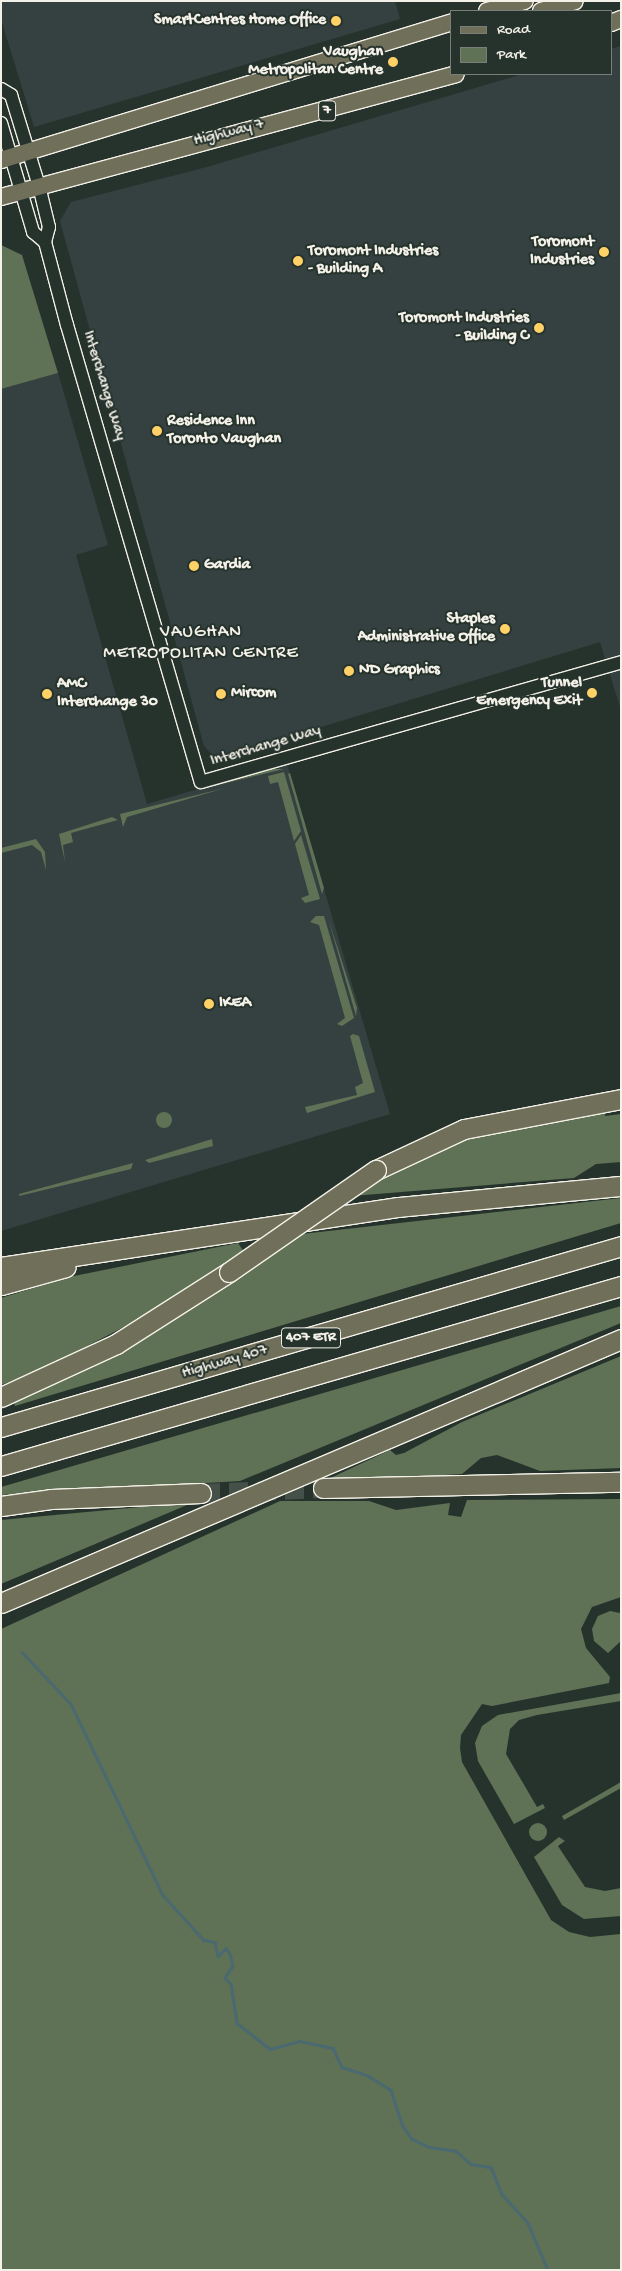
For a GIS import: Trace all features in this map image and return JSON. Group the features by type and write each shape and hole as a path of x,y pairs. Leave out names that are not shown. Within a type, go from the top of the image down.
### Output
{"highway":[{"path":"1,1397 116,1344 229,1272 376,1170 464,1129 621,1099"},
{"path":"1,1267 125,1250 398,1207 621,1186"},
{"name":"Highway 407","path":"1,1428 621,1246"},
{"path":"1,1285 125,1250"},
{"name":"407 ETR","path":"1,1466 621,1286"},
{"path":"6,1602 621,1338"},
{"path":"323,1488 621,1482"},
{"path":"1,1506 51,1499 201,1493"}],"main road":[{"path":"491,10 525,1"},
{"path":"544,10 576,1"},
{"path":"7,159 450,22"},
{"name":"Highway 7","path":"1,197 452,75"}],"street":[{"name":"Interchange Way","path":"1,89 11,95 39,186 49,227 45,242 201,782 621,662"},
{"name":"Interchange Way","path":"1,122 7,159 21,191 32,232 45,242"}],"shaded area":[{"path":"1,1 395,1 400,19 34,127 1,19"},
{"path":"621,46 621,710 600,642 216,759 204,746 60,221 71,202 207,167 520,75 612,75 612,49"},
{"path":"58,373 108,545 76,555 147,804 287,763 390,1114 1,1231 1,389"}],"green space":[{"path":"1,245 22,255 58,373 1,389"},
{"path":"268,769 284,769 198,790"},
{"path":"284,772 301,831 294,841 278,782 270,784 268,776"},
{"path":"290,773 324,888 322,894 288,774"},
{"path":"225,788 127,817 123,827 120,814"},
{"path":"112,817 118,820 71,833 73,842 63,845 65,862 59,834"},
{"path":"301,835 320,899 305,903 301,898 309,895 295,844"},
{"path":"36,839 45,852 46,870 41,852 32,845 1,853 1,848"},
{"path":"316,916 324,916 354,1018 342,1026 337,1024 345,1018 319,925 310,922"},
{"path":"328,918 357,1008 356,1016"},
{"path":"353,1034 359,1036 375,1092 307,1113 305,1107 357,1095 355,1087 363,1083 350,1036"},
{"path":"605,1110 605,1116 621,1114 621,1162 596,1164 574,1178 352,1196 383,1175 462,1140"},
{"path":"161,1112 167,1112 172,1117 170,1126 161,1128 156,1123 156,1117"},
{"path":"212,1139 213,1146 149,1163 145,1160"},
{"path":"133,1163 131,1169 19,1196 19,1194"},
{"path":"621,1198 621,1223 15,1406 13,1397 153,1331 233,1281 293,1235"},
{"path":"238,1243 244,1252 143,1317 41,1370 1,1385 1,1298 69,1277"},
{"path":"621,1306 621,1323 240,1481 1,1495 1,1487"},
{"path":"621,1356 621,1468 540,1471 497,1455 481,1458 462,1474 322,1482 390,1450 396,1455 404,1453 462,1422"},
{"path":"621,1499 621,1597 592,1607 581,1629 586,1648 610,1677 609,1683 492,1706 482,1704 461,1735 460,1748 462,1762 551,1920 569,1932 590,1937 621,1934 621,2270 1,2270 1,1629 280,1501 369,1501 396,1510 450,1503 448,1515 461,1517 467,1500"},
{"path":"194,1502 1,1584 1,1520"},
{"path":"610,1611 620,1613 621,1641 608,1653 594,1641 592,1629 598,1616"},
{"path":"621,1693 621,1701 537,1715 519,1720 510,1729 506,1754 537,1807 543,1804 545,1808 514,1824 478,1761 475,1743 482,1726 498,1715"},
{"path":"621,1782 621,1788 564,1820 562,1816"},
{"path":"538,1823 544,1826 547,1832 544,1838 538,1841 532,1838 529,1832 532,1826"},
{"path":"559,1837 565,1841 558,1846 585,1887 605,1891 621,1888 621,1916 584,1919 562,1905 534,1857"}],"waterway":[{"path":"22,1652 71,1704 163,1895 204,1940 215,1942 218,1956 226,1948 230,1954 233,1966 225,1978 231,1984 237,2023 270,2049 300,2041 333,2048 342,2067 367,2075 391,2090 403,2126 412,2139 429,2147 456,2151 471,2164 491,2167 502,2194 528,2223 548,2270"}],"tunnel":[{"path":"201,1493 323,1488"}],"place":[{"name":"SmartCentres Home Office","path":"336,21"},
{"name":"Vaughan Metropolitan Centre","path":"393,62"},
{"name":"Toromont Industries","path":"604,252"},
{"name":"Toromont Industries - Building A","path":"298,261"},
{"name":"Toromont Industries - Building C","path":"539,328"},
{"name":"Residence Inn Toronto Vaughan","path":"157,431"},
{"name":"Gardia","path":"194,566"},
{"name":"Staples Administrative Office","path":"505,629"},
{"name":"ND Graphics","path":"349,671"},
{"name":"Tunnel Emergency Exit","path":"592,693"},
{"name":"AMC Interchange 30","path":"47,694"},
{"name":"Mircom","path":"221,694"},
{"name":"IKEA","path":"209,1004"}],"district":[{"name":"VAUGHAN METROPOLITAN CENTRE","path":"201,644"}]}
